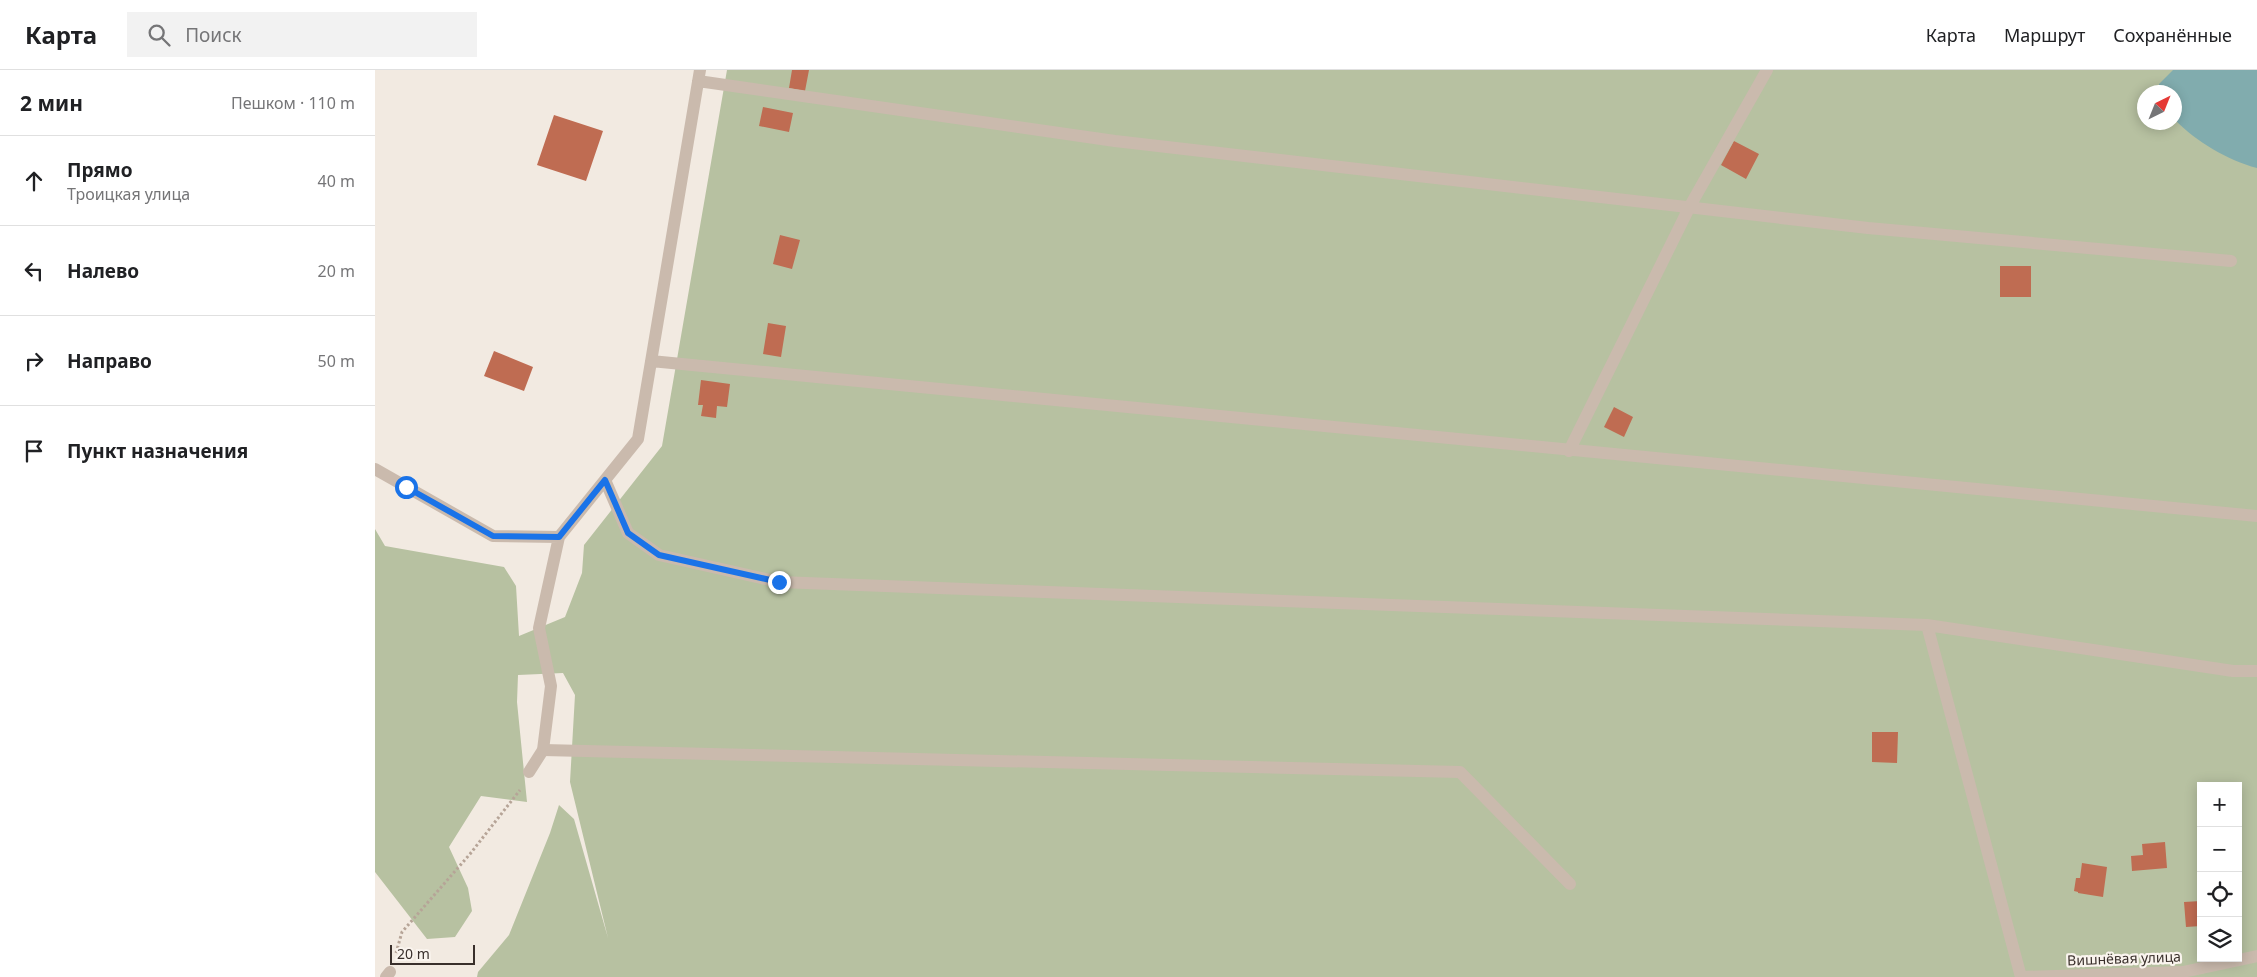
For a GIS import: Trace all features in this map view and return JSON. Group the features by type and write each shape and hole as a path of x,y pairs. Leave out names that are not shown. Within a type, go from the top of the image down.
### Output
{"street":[{"path":"1569,451 1690,206 1767,70"},
{"path":"529,772 543,750 551,686 539,628 559,537 638,439 699,76 1115,141 1868,228 2231,261"},
{"path":"651,361 2257,516"},
{"path":"375,469 493,536 559,537"},
{"path":"605,480 628,533 659,555 779,582 1927,625 2233,671 2257,671"},
{"path":"1927,625 2021,977"},
{"path":"543,750 1461,772 1570,884"},
{"name":"Вишнёвая улица","path":"2021,977 2183,972 2257,956"}],"path":[{"path":"389,975 402,932 470,854 521,789"}],"green space":[{"path":"727,70 2257,70 2257,977 477,977 478,972 509,935 550,833 559,805 574,819 608,938 570,782 575,695 563,673 518,675 517,702 527,802 481,796 449,847 468,888 472,911 455,937 427,939 375,872 375,529 385,546 504,567 516,586 519,636 565,617 582,573 584,545 662,446"}],"water":[{"path":"2173,70 2257,70 2257,168 2224,155 2193,136 2182,126 2182,85 2159,84"}],"building":[{"path":"792,70 809,70 805,91 789,88"},
{"path":"763,107 793,113 789,132 759,126"},
{"path":"554,115 603,131 586,181 537,165"},
{"path":"1734,141 1759,154 1746,179 1721,165"},
{"path":"780,235 800,240 792,269 773,264"},
{"path":"2000,266 2031,266 2031,297 2000,297"},
{"path":"768,323 786,326 781,357 763,354"},
{"path":"494,351 533,367 524,391 484,376"},
{"path":"701,380 730,384 727,407 717,406 716,418 701,416 703,405 698,405"},
{"path":"1614,407 1633,417 1624,437 1604,427"},
{"path":"1872,732 1898,732 1897,763 1872,762"},
{"path":"2165,842 2167,868 2132,871 2131,856 2143,855 2142,844"},
{"path":"2082,863 2107,867 2103,897 2074,891 2076,878 2080,878"},
{"path":"2197,901 2197,926 2186,927 2184,902"}],"route":[{"path":"406,487 493,536 559,537 605,480 628,533 659,555 779,582"}]}
